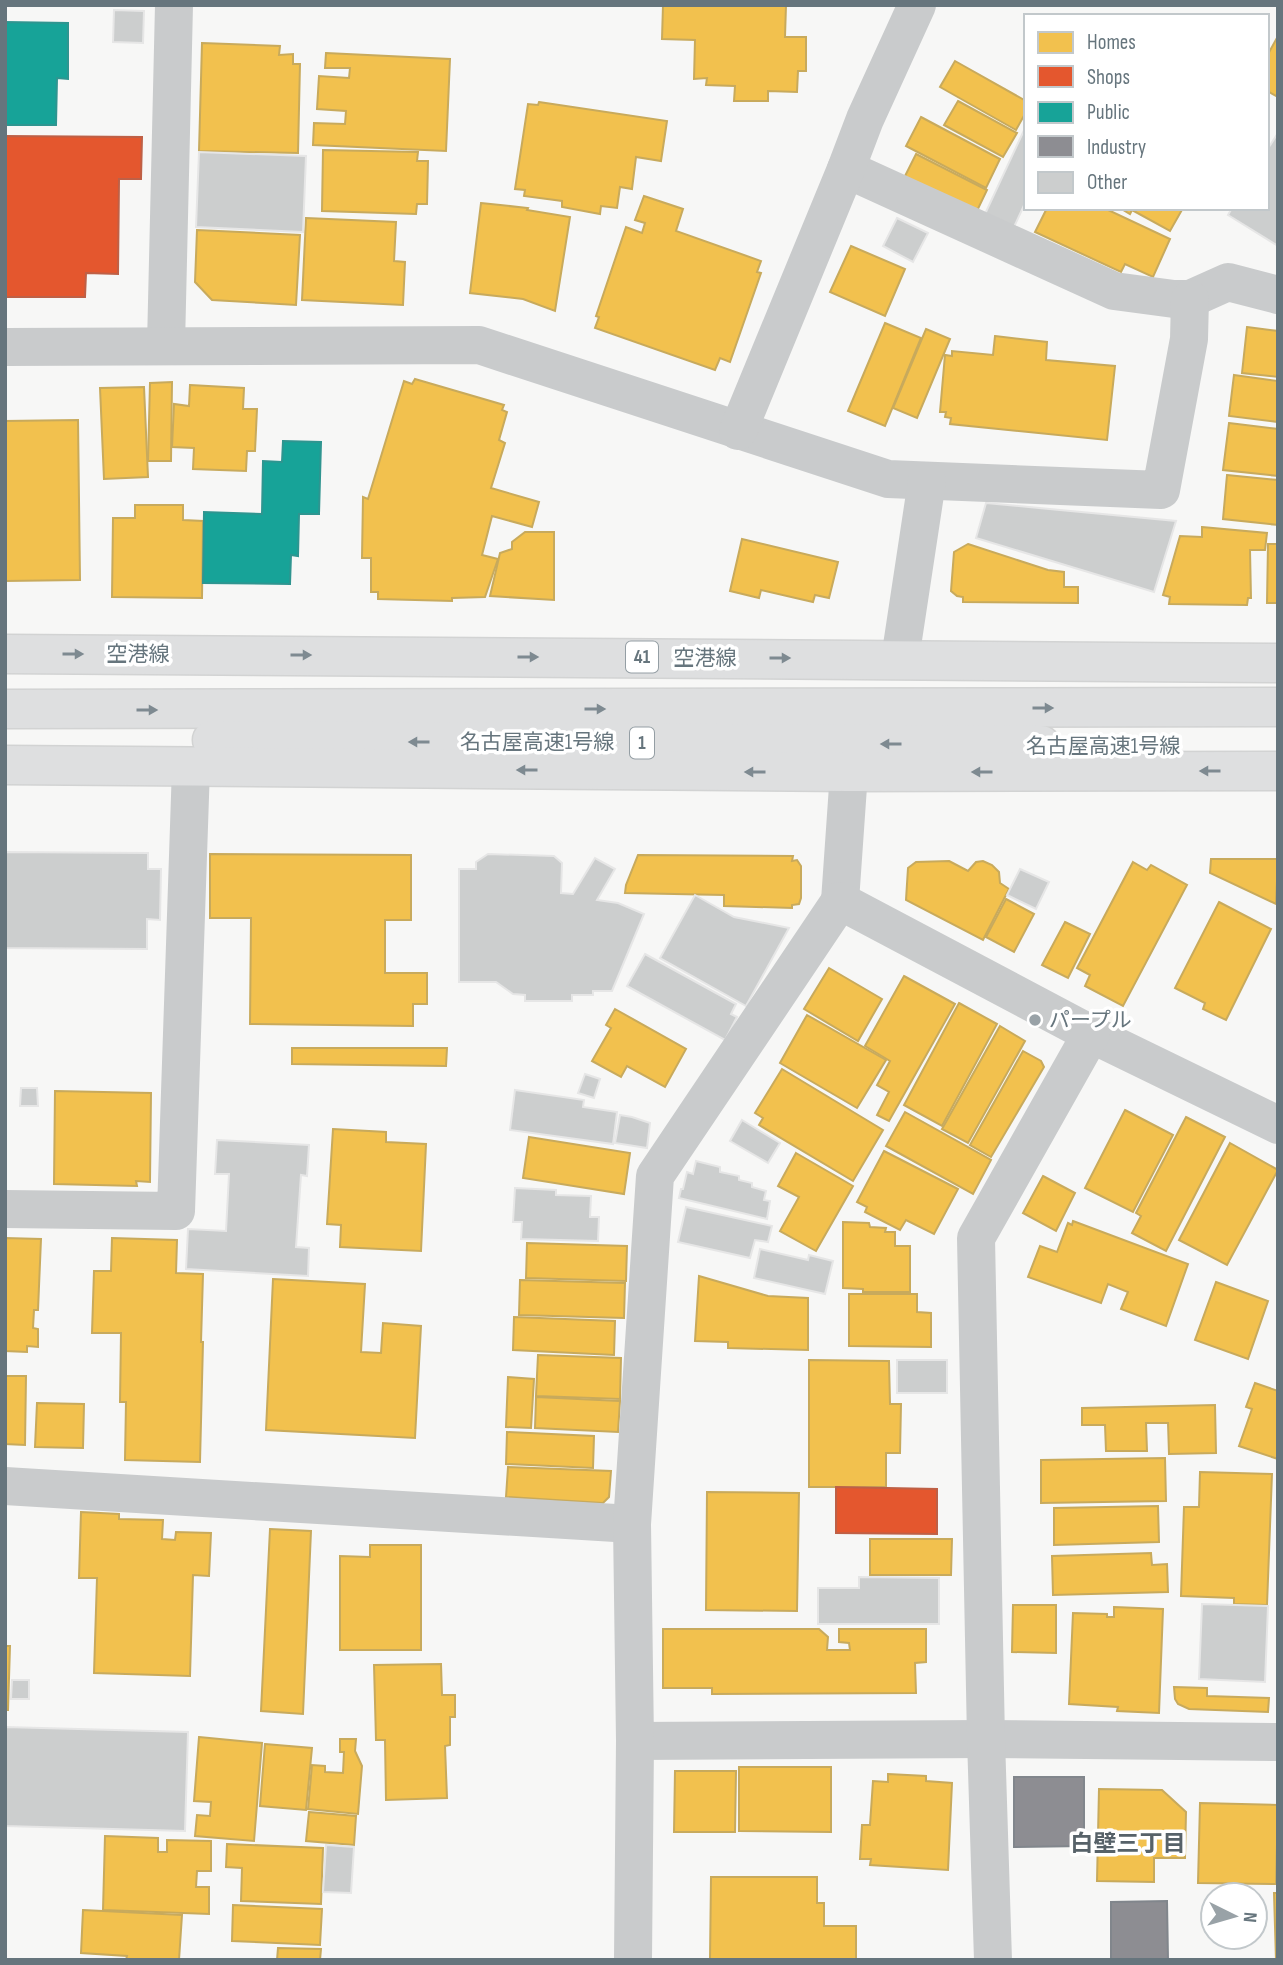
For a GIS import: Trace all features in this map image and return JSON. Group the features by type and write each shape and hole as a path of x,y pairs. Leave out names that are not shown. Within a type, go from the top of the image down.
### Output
{"highway":[{"name":"空港線","path":"5,654 1278,663"},
{"name":"名古屋高速1号線","path":"5,709 1278,707"},
{"name":"名古屋高速1号線","path":"5,741 1278,747"},
{"path":"5,765 849,772 1278,771"}],"street":[{"path":"166,345 174,5"},
{"path":"738,431 865,119 917,5"},
{"path":"846,169 1114,291 1190,299 1228,282 1278,295"},
{"path":"5,347 479,345 887,479 1161,490 1189,339 1190,299"},
{"path":"900,659 927,481"},
{"path":"5,1209 176,1211 191,767"},
{"path":"633,1960 635,1741 632,1524 655,1177 839,901 849,772"},
{"path":"839,901 1091,1034 1278,1125"},
{"path":"993,1960 976,1238 1091,1034"},
{"path":"5,1486 632,1524"},
{"path":"635,1741 986,1738 1278,1742"}],"building: Homes":[{"path":"663,5 786,5 785,37 806,37 806,71 798,71 797,92 768,91 768,101 734,101 735,86 706,85 707,78 694,79 695,40 662,39"},
{"path":"1278,36 1278,97 1269,92 1269,52"},
{"path":"202,43 280,46 279,55 293,54 293,64 300,64 298,153 199,151"},
{"path":"326,53 450,59 446,151 313,145 314,123 345,124 346,111 317,109 319,76 349,78 350,68 325,68"},
{"path":"955,61 1024,100 1024,116 1016,130 940,87"},
{"path":"958,101 1017,133 1003,157 944,125"},
{"path":"539,102 667,121 661,161 636,157 632,189 620,187 617,208 601,206 600,214 562,207 562,201 524,196 525,190 515,189 528,104 538,105"},
{"path":"921,117 1000,159 986,188 906,146"},
{"path":"323,150 418,152 417,161 428,161 427,204 417,204 416,214 322,211"},
{"path":"916,154 987,190 976,213 904,178"},
{"path":"644,196 683,209 676,231 761,261 757,272 761,273 730,362 720,358 715,370 595,328 599,317 596,316 626,227 642,233 645,223 635,220"},
{"path":"481,203 528,208 527,210 570,217 555,311 523,299 470,293"},
{"path":"1046,210 1108,210 1170,239 1153,277 1125,264 1121,272 1035,232"},
{"path":"1132,210 1182,210 1170,231"},
{"path":"306,218 396,222 394,261 405,262 403,305 302,300"},
{"path":"197,230 300,235 296,305 212,300 195,282"},
{"path":"851,246 905,269 885,316 830,292"},
{"path":"885,323 921,338 885,426 848,411"},
{"path":"1247,327 1278,331 1278,377 1242,373"},
{"path":"926,329 950,339 917,418 893,408"},
{"path":"995,336 1047,342 1046,360 1115,366 1107,440 950,424 951,418 945,417 946,412 940,412 945,355 952,356 952,351 993,355"},
{"path":"1234,375 1278,381 1278,422 1229,416"},
{"path":"415,379 504,405 502,410 507,412 499,440 505,443 491,488 539,502 532,527 492,516 482,555 498,559 485,597 452,598 452,601 378,599 378,592 371,592 371,558 362,558 363,497 368,499 404,381 412,384"},
{"path":"172,382 171,461 148,461 150,383"},
{"path":"190,385 244,388 243,409 257,409 255,451 247,451 246,471 193,469 194,448 172,447 174,404 189,406"},
{"path":"144,387 148,477 104,479 100,388"},
{"path":"78,420 80,580 5,581 5,421"},
{"path":"1229,423 1278,429 1278,476 1223,470"},
{"path":"1227,475 1278,480 1278,525 1223,519"},
{"path":"135,505 183,505 183,520 203,521 202,598 112,597 113,518 135,518"},
{"path":"1202,527 1267,533 1265,550 1250,550 1251,598 1248,598 1247,605 1169,604 1170,597 1163,595 1180,536 1202,537"},
{"path":"525,532 554,532 554,600 490,596 500,553 512,549 512,542"},
{"path":"742,539 838,562 829,598 815,595 813,602 761,590 759,598 730,591"},
{"path":"968,544 1048,570 1064,572 1064,587 1078,587 1078,603 963,602 963,597 951,591 954,552"},
{"path":"1268,544 1278,544 1278,603 1267,603"},
{"path":"210,854 411,855 411,920 385,920 385,973 427,973 427,1004 413,1004 413,1026 250,1024 251,918 210,918"},
{"path":"638,855 793,856 792,861 797,860 801,866 801,898 799,904 792,905 792,908 724,906 724,895 625,893"},
{"path":"1211,859 1278,859 1276,904 1210,873"},
{"path":"949,861 968,871 976,862 983,861 992,865 999,872 1000,883 1009,889 983,940 906,900 908,868 916,862"},
{"path":"1133,862 1147,870 1151,865 1187,885 1123,1006 1085,986 1090,975 1077,968"},
{"path":"1006,899 1034,914 1014,952 986,937"},
{"path":"1219,902 1271,929 1226,1020 1203,1009 1205,1003 1175,988"},
{"path":"1065,922 1090,934 1068,978 1042,965"},
{"path":"829,968 882,999 858,1041 804,1009"},
{"path":"904,976 955,1004 889,1121 877,1115 889,1092 877,1085 890,1061 865,1046"},
{"path":"959,1003 997,1024 942,1126 904,1105"},
{"path":"615,1009 686,1049 665,1087 627,1066 621,1077 592,1061 611,1028 606,1025"},
{"path":"807,1015 886,1060 857,1108 780,1063"},
{"path":"1000,1026 1025,1041 968,1143 942,1129"},
{"path":"292,1048 447,1048 446,1066 292,1064"},
{"path":"1023,1051 1041,1061 1044,1067 991,1157 970,1145"},
{"path":"782,1069 883,1130 853,1181 759,1125 763,1118 755,1113"},
{"path":"55,1091 151,1093 150,1182 136,1181 137,1186 54,1184"},
{"path":"1125,1110 1173,1135 1133,1212 1085,1188"},
{"path":"905,1112 991,1160 973,1194 886,1146"},
{"path":"1186,1117 1225,1137 1166,1251 1132,1233 1141,1216 1136,1213"},
{"path":"333,1129 386,1132 386,1142 426,1144 421,1251 340,1247 341,1225 327,1224"},
{"path":"529,1137 630,1153 624,1194 523,1178"},
{"path":"1230,1143 1278,1170 1227,1265 1179,1240"},
{"path":"884,1151 958,1189 934,1234 906,1220 900,1230 865,1212 867,1207 857,1202"},
{"path":"796,1153 853,1186 816,1251 780,1231 799,1197 778,1186"},
{"path":"1043,1176 1075,1193 1056,1231 1023,1213"},
{"path":"1073,1221 1188,1264 1166,1326 1121,1309 1128,1292 1108,1284 1101,1303 1028,1277 1040,1246 1057,1252 1068,1223 1072,1225"},
{"path":"843,1222 869,1223 870,1227 886,1228 885,1232 895,1232 895,1246 910,1246 910,1292 863,1292 863,1289 843,1288"},
{"path":"5,1238 41,1239 38,1310 34,1310 33,1328 38,1329 38,1347 27,1346 27,1352 5,1351"},
{"path":"112,1238 177,1240 176,1273 203,1274 200,1462 125,1460 126,1402 120,1402 121,1333 92,1333 94,1271 111,1271"},
{"path":"527,1243 627,1246 626,1281 526,1278"},
{"path":"699,1276 768,1296 808,1298 808,1350 728,1348 728,1342 695,1341"},
{"path":"273,1279 365,1284 361,1352 381,1353 383,1323 421,1326 415,1438 266,1430"},
{"path":"520,1280 625,1283 624,1318 519,1315"},
{"path":"1216,1282 1268,1301 1248,1359 1195,1340"},
{"path":"849,1294 917,1294 917,1312 931,1313 931,1347 849,1346"},
{"path":"514,1317 615,1321 614,1355 513,1350"},
{"path":"538,1355 621,1358 620,1399 536,1396"},
{"path":"809,1360 889,1361 890,1404 901,1404 900,1453 886,1453 886,1487 809,1487"},
{"path":"5,1376 26,1376 25,1445 5,1444"},
{"path":"508,1377 534,1379 531,1428 506,1427"},
{"path":"1255,1383 1278,1391 1278,1459 1239,1446 1252,1409 1246,1407"},
{"path":"536,1397 620,1401 618,1432 535,1428"},
{"path":"37,1403 84,1404 83,1448 35,1447"},
{"path":"1215,1405 1216,1453 1169,1454 1168,1423 1146,1423 1147,1451 1106,1451 1105,1425 1082,1425 1082,1408"},
{"path":"507,1432 594,1436 593,1468 506,1464"},
{"path":"1165,1458 1166,1501 1041,1503 1041,1460"},
{"path":"508,1467 611,1471 609,1497 603,1503 506,1497"},
{"path":"1200,1472 1272,1474 1267,1605 1234,1604 1234,1598 1181,1596 1184,1507 1199,1507"},
{"path":"707,1492 799,1493 797,1611 706,1610"},
{"path":"1158,1506 1159,1542 1054,1545 1054,1508"},
{"path":"81,1512 119,1514 119,1519 163,1520 162,1539 175,1540 176,1532 211,1533 209,1576 193,1575 190,1676 94,1673 97,1578 79,1578"},
{"path":"270,1529 311,1531 303,1714 261,1711"},
{"path":"870,1539 952,1539 951,1575 870,1575"},
{"path":"370,1545 421,1545 421,1650 340,1650 340,1556 370,1557"},
{"path":"1151,1553 1152,1565 1167,1564 1168,1592 1053,1595 1052,1556"},
{"path":"1013,1605 1056,1605 1056,1653 1012,1652"},
{"path":"1114,1607 1163,1609 1159,1713 1117,1711 1118,1707 1069,1704 1073,1613 1107,1614 1107,1617 1114,1617"},
{"path":"663,1629 819,1629 828,1637 827,1650 850,1650 849,1643 839,1642 839,1629 926,1629 926,1662 915,1663 916,1693 712,1694 712,1688 663,1688"},
{"path":"5,1646 10,1646 8,1710 5,1710"},
{"path":"441,1664 442,1695 455,1695 455,1717 450,1717 450,1745 445,1746 447,1798 386,1800 385,1740 376,1740 374,1665"},
{"path":"1174,1687 1207,1688 1207,1696 1269,1698 1268,1712 1189,1709 1178,1704"},
{"path":"199,1737 262,1743 254,1841 195,1836 197,1815 210,1816 211,1802 194,1801"},
{"path":"340,1739 356,1739 355,1751 362,1766 358,1814 308,1809 312,1765 325,1766 325,1772 343,1773 344,1752 340,1752"},
{"path":"265,1744 312,1748 306,1810 260,1806"},
{"path":"739,1767 831,1767 831,1832 739,1831"},
{"path":"675,1771 736,1771 735,1832 674,1832"},
{"path":"888,1774 926,1776 926,1781 952,1783 948,1870 870,1865 871,1859 860,1859 862,1825 870,1825 873,1781 888,1782"},
{"path":"1099,1789 1162,1790 1186,1812 1185,1858 1154,1858 1154,1882 1097,1881"},
{"path":"1200,1803 1278,1805 1276,1884 1269,1884 1269,1881 1198,1883"},
{"path":"309,1812 356,1816 354,1845 306,1841"},
{"path":"105,1836 158,1838 158,1852 167,1852 167,1840 211,1841 211,1871 197,1871 196,1887 209,1887 209,1914 103,1910"},
{"path":"227,1844 323,1848 321,1904 241,1901 242,1868 226,1867"},
{"path":"711,1877 817,1877 817,1903 824,1903 824,1926 856,1926 856,1960 710,1960"},
{"path":"1274,1893 1278,1893 1278,1960 1276,1960"},
{"path":"233,1905 322,1909 320,1945 232,1941"},
{"path":"83,1910 182,1915 179,1960 126,1960 127,1956 81,1953"},
{"path":"278,1948 321,1949 320,1960 277,1960"}],"building: Shops":[{"path":"5,136 142,137 141,179 119,179 118,274 86,273 85,297 5,297"},
{"path":"836,1487 937,1489 937,1534 836,1533"}],"building: Public":[{"path":"5,22 68,23 68,79 57,78 56,125 5,125"},
{"path":"283,441 321,442 319,514 299,514 298,556 291,555 290,584 203,583 204,512 262,514 263,461 282,462"}],"building: Industry":[{"path":"1014,1777 1084,1777 1084,1846 1014,1847"},
{"path":"1167,1901 1168,1960 1111,1960 1111,1902"}],"building: Other":[{"path":"114,10 144,11 143,43 113,42"},
{"path":"1024,130 1024,205 1014,227 985,214"},
{"path":"1278,133 1278,246 1228,215 1231,210 1269,210 1269,147"},
{"path":"199,152 306,156 303,232 196,227"},
{"path":"897,218 928,233 913,262 883,246"},
{"path":"986,503 1176,521 1154,592 976,538"},
{"path":"5,852 148,853 148,869 161,869 160,920 147,919 147,949 5,948"},
{"path":"488,854 554,856 562,863 561,893 573,894 595,858 615,869 597,900 618,903 644,914 612,991 572,995 572,1001 525,1001 525,995 513,994 496,982 459,982 459,869 476,869 476,862"},
{"path":"1020,869 1049,882 1036,909 1007,895"},
{"path":"695,895 734,917 789,928 746,1006 660,958"},
{"path":"645,954 736,1004 731,1014 737,1017 725,1040 627,986"},
{"path":"585,1074 600,1079 594,1098 578,1093"},
{"path":"21,1088 37,1088 38,1106 20,1106"},
{"path":"515,1090 584,1100 583,1107 617,1112 613,1144 510,1130"},
{"path":"620,1115 650,1123 647,1148 615,1143"},
{"path":"742,1120 780,1143 768,1163 730,1141"},
{"path":"217,1140 309,1145 307,1176 301,1175 296,1247 309,1248 308,1276 186,1269 188,1229 226,1231 229,1174 215,1174"},
{"path":"696,1161 720,1167 720,1172 739,1176 739,1180 752,1183 752,1187 766,1191 764,1200 770,1201 767,1219 679,1198 687,1172 693,1174"},
{"path":"515,1188 556,1190 556,1195 591,1196 590,1217 599,1217 598,1241 521,1239 522,1222 513,1222"},
{"path":"686,1207 772,1226 768,1242 755,1240 750,1258 678,1242"},
{"path":"760,1249 808,1260 809,1255 833,1261 825,1294 754,1278"},
{"path":"897,1360 947,1360 947,1393 897,1393"},
{"path":"859,1577 939,1578 939,1624 818,1624 818,1588 859,1588"},
{"path":"1202,1604 1268,1606 1265,1682 1199,1679"},
{"path":"12,1680 29,1680 29,1699 11,1699"},
{"path":"5,1727 188,1732 185,1831 5,1826"},
{"path":"326,1845 354,1847 351,1893 323,1892"}],"place":[{"name":"パープル","path":"1035,1020"}],"district":[{"name":"白壁三丁目","path":"1128,1844"}]}
